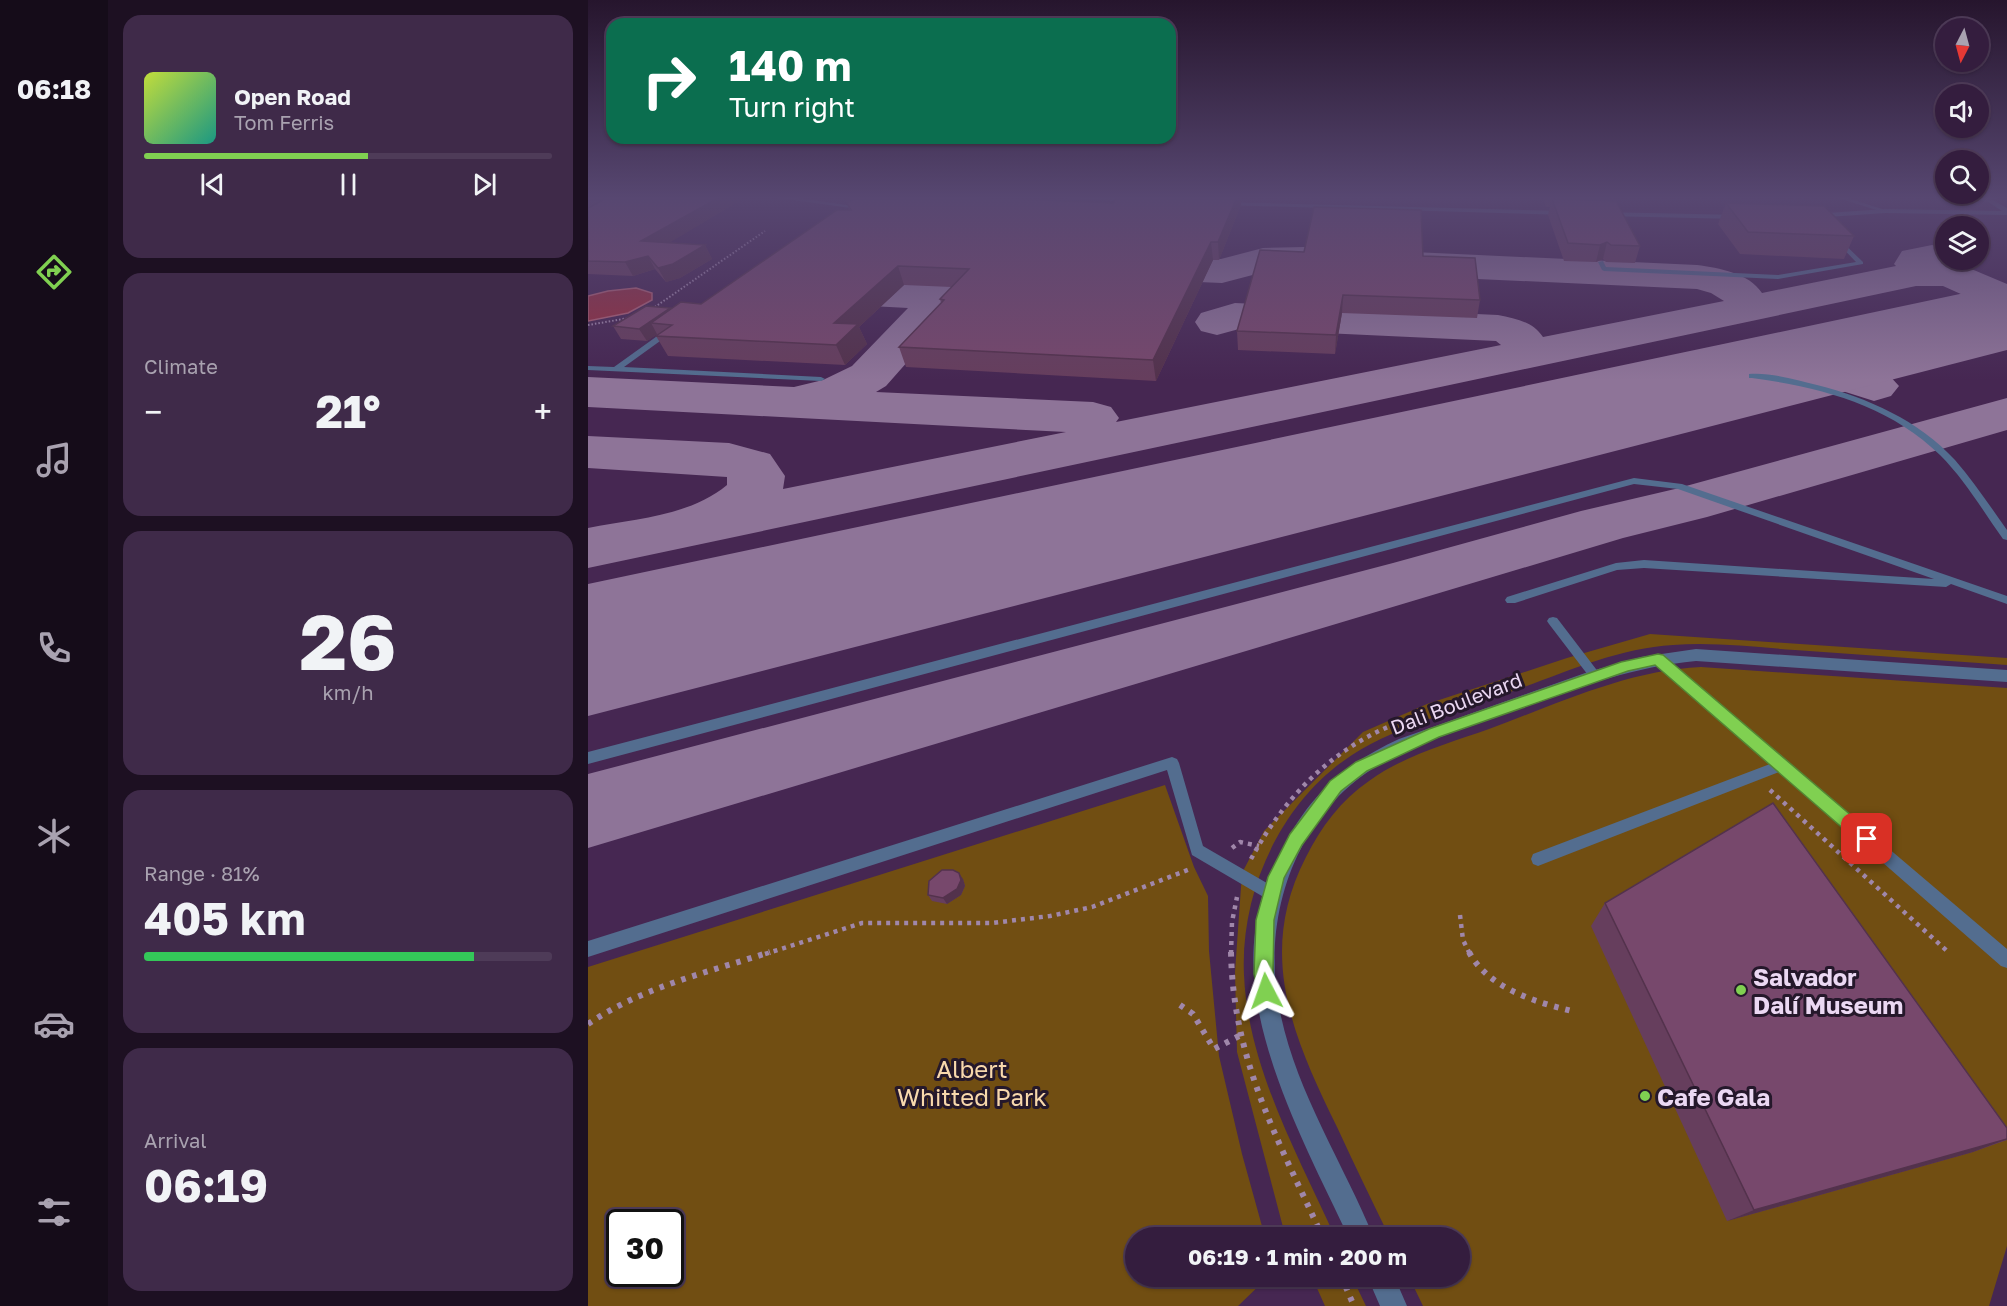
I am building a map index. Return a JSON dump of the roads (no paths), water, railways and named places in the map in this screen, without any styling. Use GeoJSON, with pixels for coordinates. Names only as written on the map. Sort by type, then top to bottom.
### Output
{"type":"FeatureCollection","features":[{"type":"Feature","properties":{"kind":"street","name":"Dali Boulevard"},"geometry":{"type":"LineString","coordinates":[[1357,1227],[1292,1085],[1271,1026],[1263,974],[1265,920],[1276,877],[1296,839],[1336,786],[1361,767],[1434,733],[1596,676],[1658,659],[1696,655],[2007,676]]}},
{"type":"Feature","properties":{"kind":"street"},"geometry":{"type":"LineString","coordinates":[[1385,1287],[1394,1306]]}},
{"type":"Feature","properties":{"kind":"lane"},"geometry":{"type":"LineString","coordinates":[[1601,262],[1604,269],[1778,277],[1860,263],[1855,258]]}},
{"type":"Feature","properties":{"kind":"lane"},"geometry":{"type":"LineString","coordinates":[[616,369],[676,327]]}},
{"type":"Feature","properties":{"kind":"lane"},"geometry":{"type":"LineString","coordinates":[[588,368],[820,380]]}},
{"type":"Feature","properties":{"kind":"lane"},"geometry":{"type":"LineString","coordinates":[[1752,376],[1831,391],[1901,419],[1931,441],[1953,463],[2007,537]]}},
{"type":"Feature","properties":{"kind":"lane"},"geometry":{"type":"LineString","coordinates":[[588,758],[1634,481],[1679,486],[2007,600]]}},
{"type":"Feature","properties":{"kind":"lane"},"geometry":{"type":"LineString","coordinates":[[1511,600],[1616,567],[1644,564],[1962,584]]}},
{"type":"Feature","properties":{"kind":"lane"},"geometry":{"type":"LineString","coordinates":[[1553,621],[1596,676]]}},
{"type":"Feature","properties":{"kind":"lane"},"geometry":{"type":"LineString","coordinates":[[1658,659],[2007,960]]}},
{"type":"Feature","properties":{"kind":"lane"},"geometry":{"type":"LineString","coordinates":[[588,949],[1173,763],[1197,850],[1272,894]]}},
{"type":"Feature","properties":{"kind":"lane"},"geometry":{"type":"LineString","coordinates":[[1538,859],[1782,765]]}},
{"type":"Feature","properties":{"kind":"place","name":"Salvador Dalí Museum"},"geometry":{"type":"Point","coordinates":[1741,990]}},
{"type":"Feature","properties":{"kind":"place","name":"Cafe Gala"},"geometry":{"type":"Point","coordinates":[1645,1096]}},
{"type":"Feature","properties":{"kind":"park label","name":"Albert Whitted Park"},"geometry":{"type":"Point","coordinates":[972,1082]}}]}
